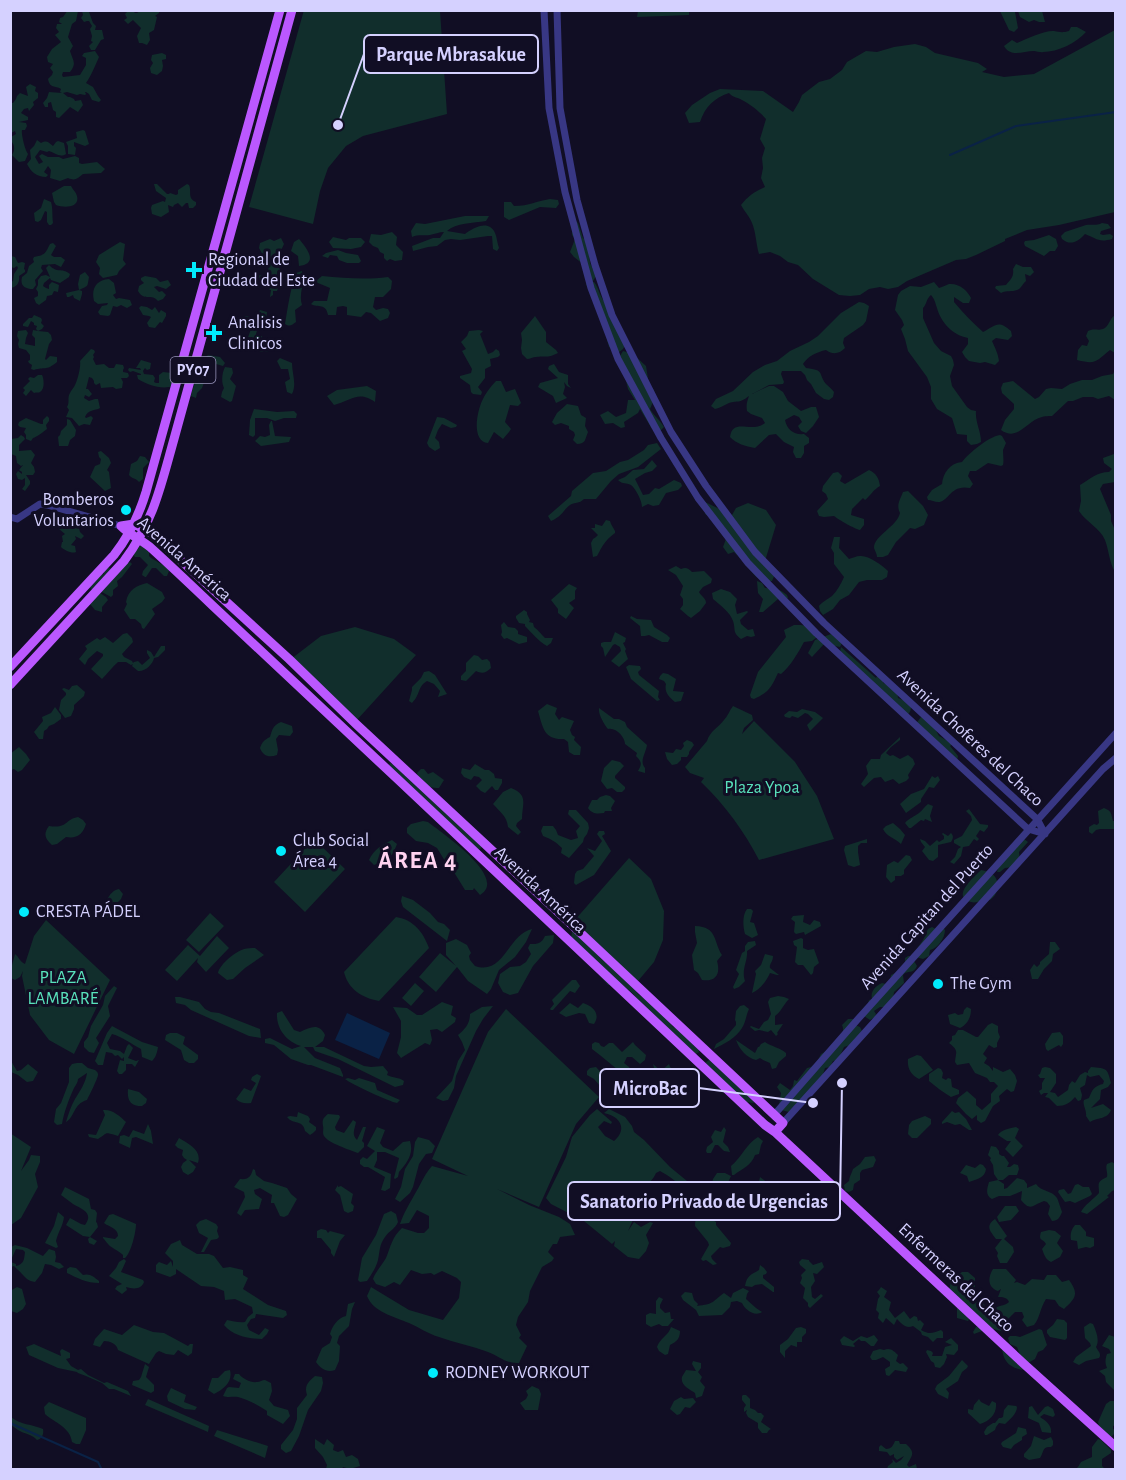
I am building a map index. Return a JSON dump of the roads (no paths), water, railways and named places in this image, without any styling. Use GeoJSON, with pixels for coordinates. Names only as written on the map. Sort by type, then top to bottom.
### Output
{"type":"FeatureCollection","features":[{"type":"Feature","properties":{"kind":"main road","name":"PY07"},"geometry":{"type":"LineString","coordinates":[[10,667],[106,564],[134,524],[146,492],[280,10]]}},
{"type":"Feature","properties":{"kind":"main road","name":"PY07"},"geometry":{"type":"LineString","coordinates":[[10,685],[124,561],[145,529],[157,499],[292,10]]}},
{"type":"Feature","properties":{"kind":"main road","name":"Avenida América"},"geometry":{"type":"LineString","coordinates":[[121,526],[134,524],[158,539],[783,1123]]}},
{"type":"Feature","properties":{"kind":"main road","name":"Avenida América"},"geometry":{"type":"LineString","coordinates":[[121,526],[129,534],[140,539],[212,605],[775,1132]]}},
{"type":"Feature","properties":{"kind":"main road","name":"Avenida Capitan del Puerto"},"geometry":{"type":"LineString","coordinates":[[765,1125],[774,1114]]}},
{"type":"Feature","properties":{"kind":"main road","name":"Avenida Capitan del Puerto"},"geometry":{"type":"LineString","coordinates":[[775,1132],[783,1123]]}},
{"type":"Feature","properties":{"kind":"main road","name":"Enfermeras del Chaco"},"geometry":{"type":"LineString","coordinates":[[775,1132],[1116,1447]]}},
{"type":"Feature","properties":{"kind":"street","name":"Avenida Choferes del Chaco"},"geometry":{"type":"LineString","coordinates":[[544,10],[549,108],[566,192],[591,288],[618,359],[660,438],[698,498],[748,563],[816,633],[1028,830],[1045,834]]}},
{"type":"Feature","properties":{"kind":"street","name":"Avenida Choferes del Chaco"},"geometry":{"type":"LineString","coordinates":[[557,10],[560,108],[574,189],[595,265],[612,315],[671,432],[706,486],[754,552],[824,623],[1036,819],[1045,834]]}},
{"type":"Feature","properties":{"kind":"street"},"geometry":{"type":"LineString","coordinates":[[10,517],[17,519],[40,504],[121,526]]}},
{"type":"Feature","properties":{"kind":"street","name":"Avenida Capitan del Puerto"},"geometry":{"type":"LineString","coordinates":[[774,1114],[1036,819],[1116,733]]}},
{"type":"Feature","properties":{"kind":"street","name":"Avenida Capitan del Puerto"},"geometry":{"type":"LineString","coordinates":[[783,1123],[1103,769],[1116,758]]}},
{"type":"Feature","properties":{"kind":"water"},"geometry":{"type":"Polygon","coordinates":[[[347,1013],[390,1033],[379,1059],[335,1040],[347,1013]]]}},
{"type":"Feature","properties":{"kind":"waterway"},"geometry":{"type":"LineString","coordinates":[[950,155],[1016,126],[1116,112]]}},
{"type":"Feature","properties":{"kind":"waterway"},"geometry":{"type":"LineString","coordinates":[[10,1423],[98,1462],[102,1470]]}},
{"type":"Feature","properties":{"kind":"place","name":"Parque Mbrasakue"},"geometry":{"type":"Point","coordinates":[338,125]}},
{"type":"Feature","properties":{"kind":"place","name":"Regional de Ciudad del Este"},"geometry":{"type":"Point","coordinates":[194,270]}},
{"type":"Feature","properties":{"kind":"place","name":"Analisis Clinicos"},"geometry":{"type":"Point","coordinates":[214,333]}},
{"type":"Feature","properties":{"kind":"place","name":"Bomberos Voluntarios"},"geometry":{"type":"Point","coordinates":[126,510]}},
{"type":"Feature","properties":{"kind":"place","name":"Club Social Área 4"},"geometry":{"type":"Point","coordinates":[281,851]}},
{"type":"Feature","properties":{"kind":"place","name":"CRESTA PÁDEL"},"geometry":{"type":"Point","coordinates":[24,912]}},
{"type":"Feature","properties":{"kind":"place","name":"The Gym"},"geometry":{"type":"Point","coordinates":[938,984]}},
{"type":"Feature","properties":{"kind":"place","name":"Sanatorio Privado de Urgencias"},"geometry":{"type":"Point","coordinates":[842,1083]}},
{"type":"Feature","properties":{"kind":"place","name":"MicroBac"},"geometry":{"type":"Point","coordinates":[813,1103]}},
{"type":"Feature","properties":{"kind":"place","name":"RODNEY WORKOUT"},"geometry":{"type":"Point","coordinates":[433,1373]}},
{"type":"Feature","properties":{"kind":"district","name":"ÁREA 4"},"geometry":{"type":"Point","coordinates":[418,861]}},
{"type":"Feature","properties":{"kind":"park label","name":"Plaza Ypoa"},"geometry":{"type":"Point","coordinates":[762,788]}},
{"type":"Feature","properties":{"kind":"park label","name":"PLAZA LAMBARÉ"},"geometry":{"type":"Point","coordinates":[63,988]}}]}
